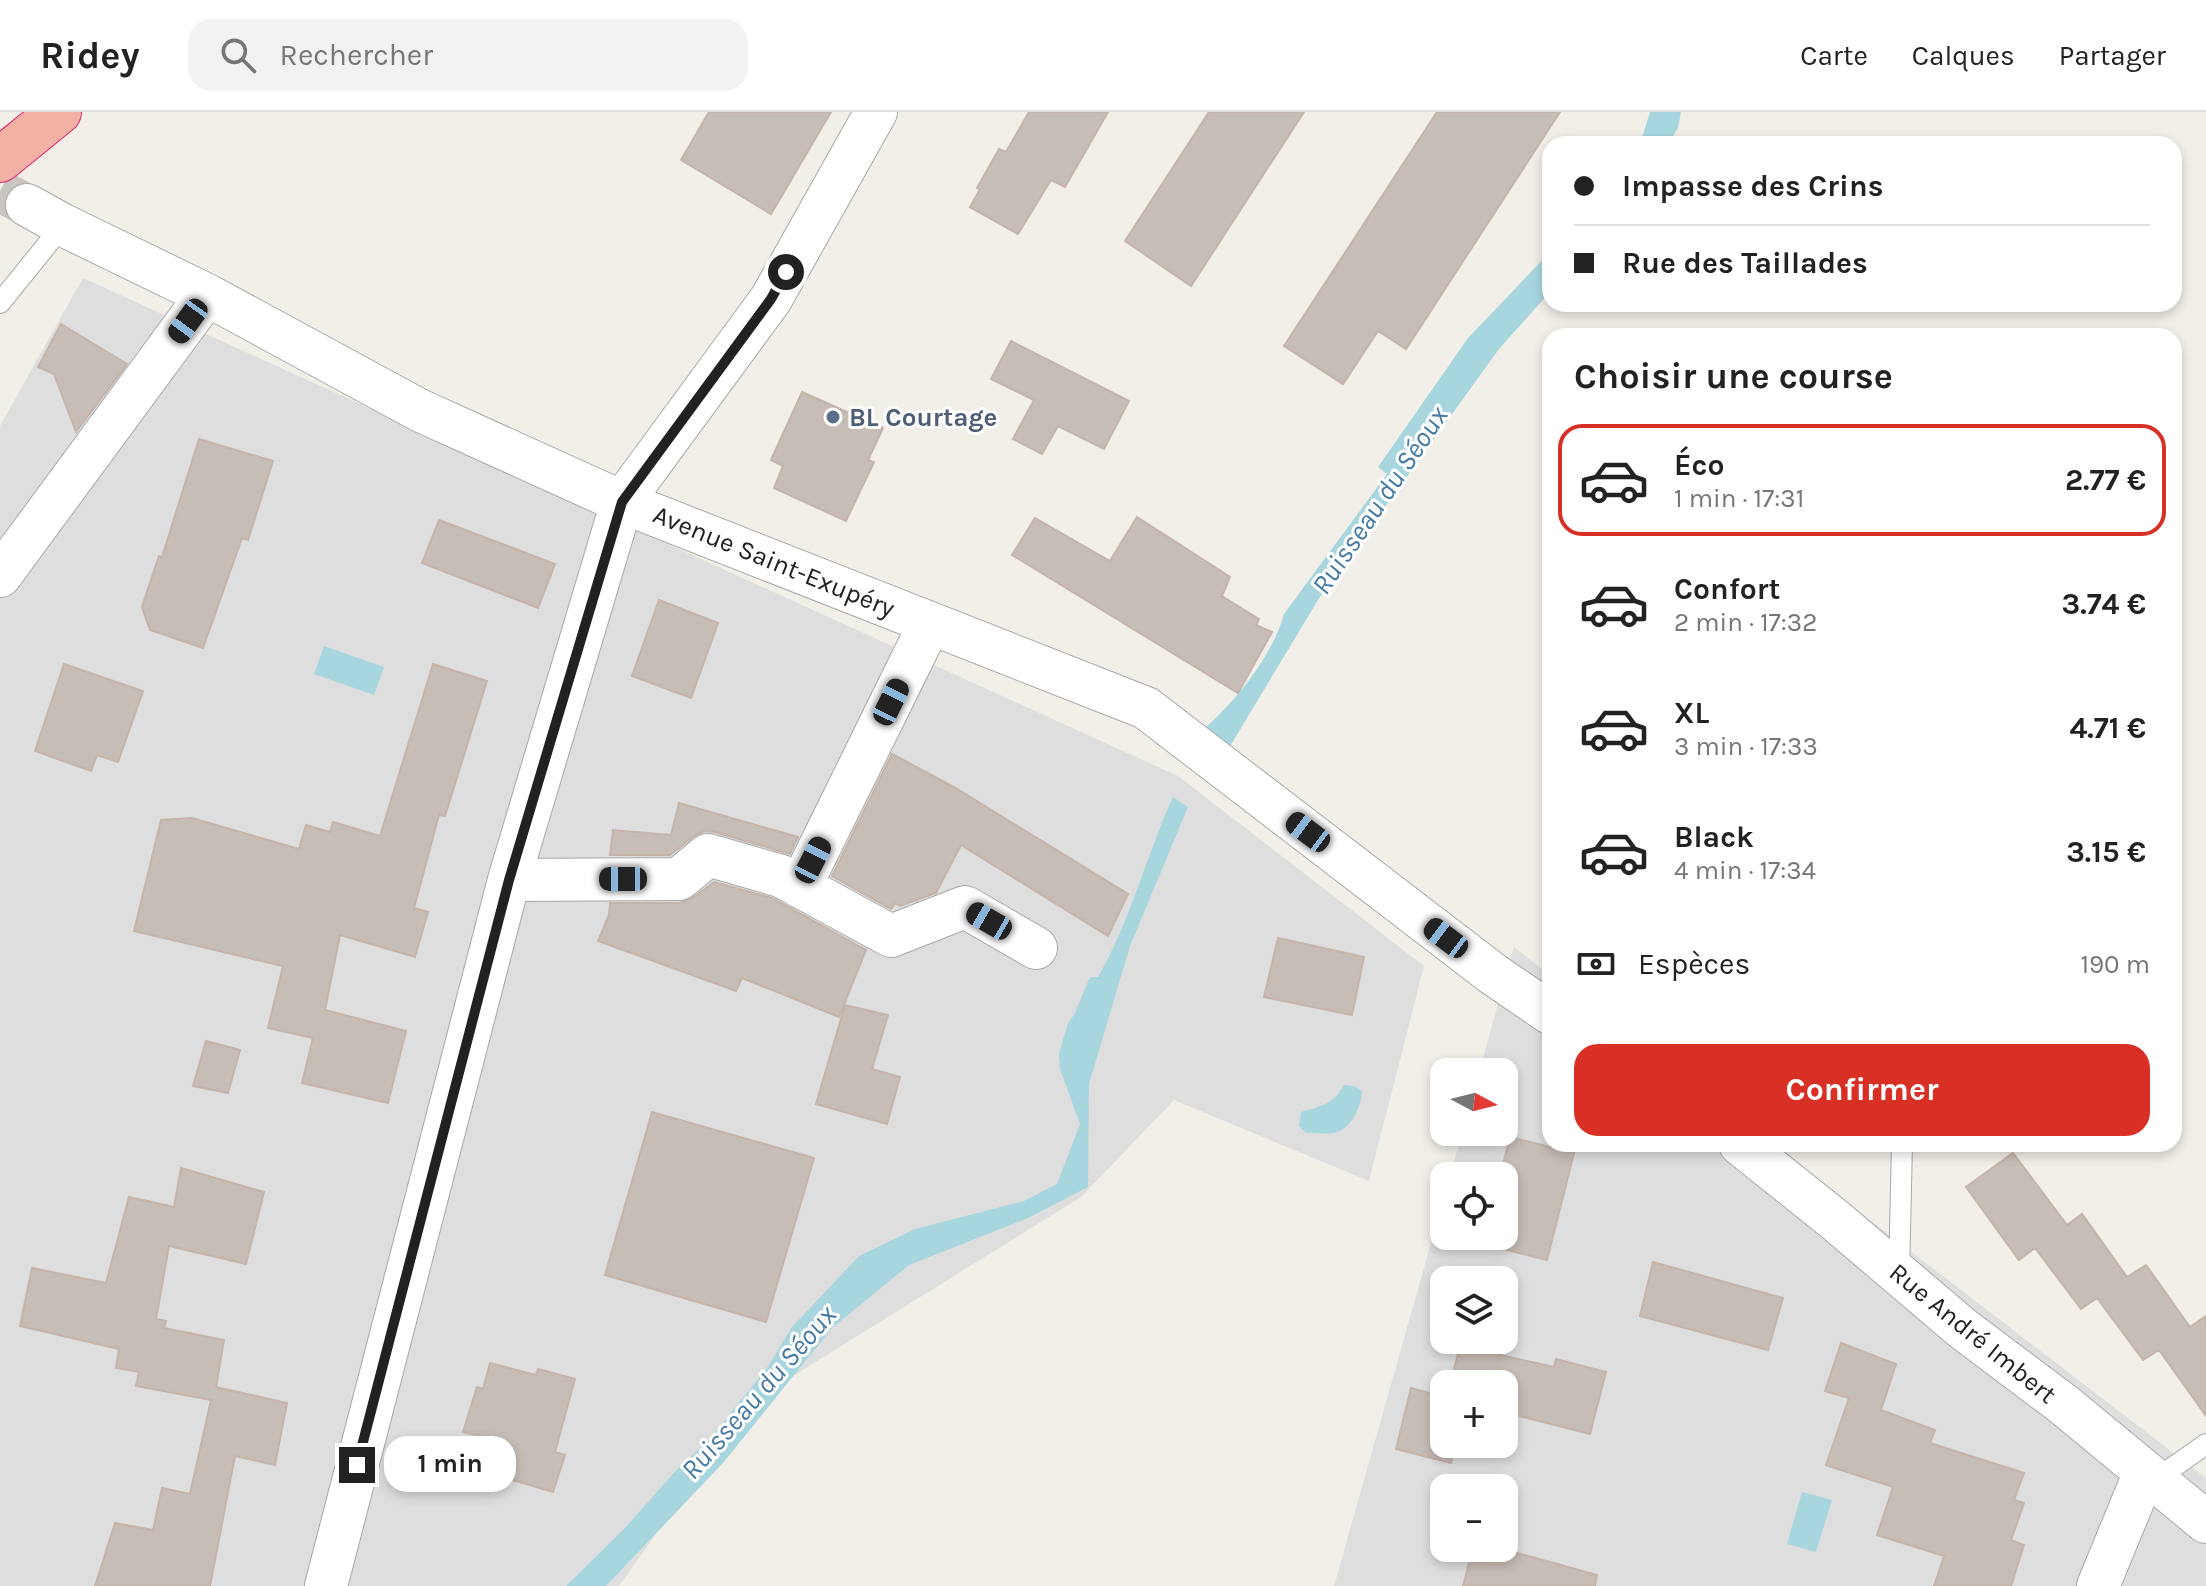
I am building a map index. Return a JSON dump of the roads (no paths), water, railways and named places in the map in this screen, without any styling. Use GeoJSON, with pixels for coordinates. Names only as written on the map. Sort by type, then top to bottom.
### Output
{"type":"FeatureCollection","features":[{"type":"Feature","properties":{"kind":"highway"},"geometry":{"type":"LineString","coordinates":[[0,160],[59,112]]}},
{"type":"Feature","properties":{"kind":"street"},"geometry":{"type":"LineString","coordinates":[[326,1586],[509,880],[622,502],[771,299],[876,112]]}},
{"type":"Feature","properties":{"kind":"street","name":"Avenue Saint-Exupéry"},"geometry":{"type":"LineString","coordinates":[[27,205],[207,295],[419,410],[622,502],[1146,708],[1493,974],[1542,1008]]}},
{"type":"Feature","properties":{"kind":"street"},"geometry":{"type":"LineString","coordinates":[[0,576],[207,295]]}},
{"type":"Feature","properties":{"kind":"street"},"geometry":{"type":"LineString","coordinates":[[800,887],[930,623]]}},
{"type":"Feature","properties":{"kind":"street"},"geometry":{"type":"LineString","coordinates":[[509,880],[679,879],[708,855],[781,876],[891,936],[965,907],[1036,948]]}},
{"type":"Feature","properties":{"kind":"street","name":"Rue André Imbert"},"geometry":{"type":"LineString","coordinates":[[1750,1152],[1962,1328],[2063,1404],[2206,1522]]}},
{"type":"Feature","properties":{"kind":"street"},"geometry":{"type":"LineString","coordinates":[[2098,1586],[2150,1476]]}},
{"type":"Feature","properties":{"kind":"lane"},"geometry":{"type":"LineString","coordinates":[[0,303],[63,225]]}},
{"type":"Feature","properties":{"kind":"lane"},"geometry":{"type":"LineString","coordinates":[[1899,1275],[1902,1152]]}},
{"type":"Feature","properties":{"kind":"lane"},"geometry":{"type":"LineString","coordinates":[[2150,1476],[2206,1444]]}},
{"type":"Feature","properties":{"kind":"water"},"geometry":{"type":"Polygon","coordinates":[[[1650,112],[1681,112],[1673,136],[1642,136],[1650,112]]]}},
{"type":"Feature","properties":{"kind":"water","name":"Ruisseau du Séoux"},"geometry":{"type":"Polygon","coordinates":[[[1542,260],[1542,301],[1499,349],[1318,600],[1229,748],[1205,728],[1241,691],[1262,661],[1284,614],[1387,474],[1378,467],[1468,338],[1542,260]]]}},
{"type":"Feature","properties":{"kind":"water"},"geometry":{"type":"Polygon","coordinates":[[[324,646],[384,667],[374,695],[314,674],[324,646]]]}},
{"type":"Feature","properties":{"kind":"water","name":"Ruisseau du Séoux"},"geometry":{"type":"Polygon","coordinates":[[[1173,797],[1188,807],[1130,946],[1089,1084],[1088,1187],[1028,1218],[909,1265],[832,1328],[723,1463],[606,1586],[566,1586],[626,1527],[679,1467],[709,1440],[767,1368],[792,1327],[859,1256],[915,1229],[1024,1201],[1057,1184],[1080,1124],[1060,1069],[1059,1054],[1068,1023],[1090,977],[1098,977],[1110,955],[1173,797]]]}},
{"type":"Feature","properties":{"kind":"water"},"geometry":{"type":"Polygon","coordinates":[[[1344,1085],[1362,1091],[1360,1104],[1350,1123],[1333,1133],[1306,1133],[1299,1126],[1301,1112],[1331,1100],[1344,1085]]]}},
{"type":"Feature","properties":{"kind":"water"},"geometry":{"type":"Polygon","coordinates":[[[1802,1492],[1832,1500],[1816,1552],[1787,1544],[1802,1492]]]}},
{"type":"Feature","properties":{"kind":"tunnel"},"geometry":{"type":"LineString","coordinates":[[0,191],[27,205]]}},
{"type":"Feature","properties":{"kind":"place","name":"BL Courtage"},"geometry":{"type":"Point","coordinates":[833,417]}}]}
